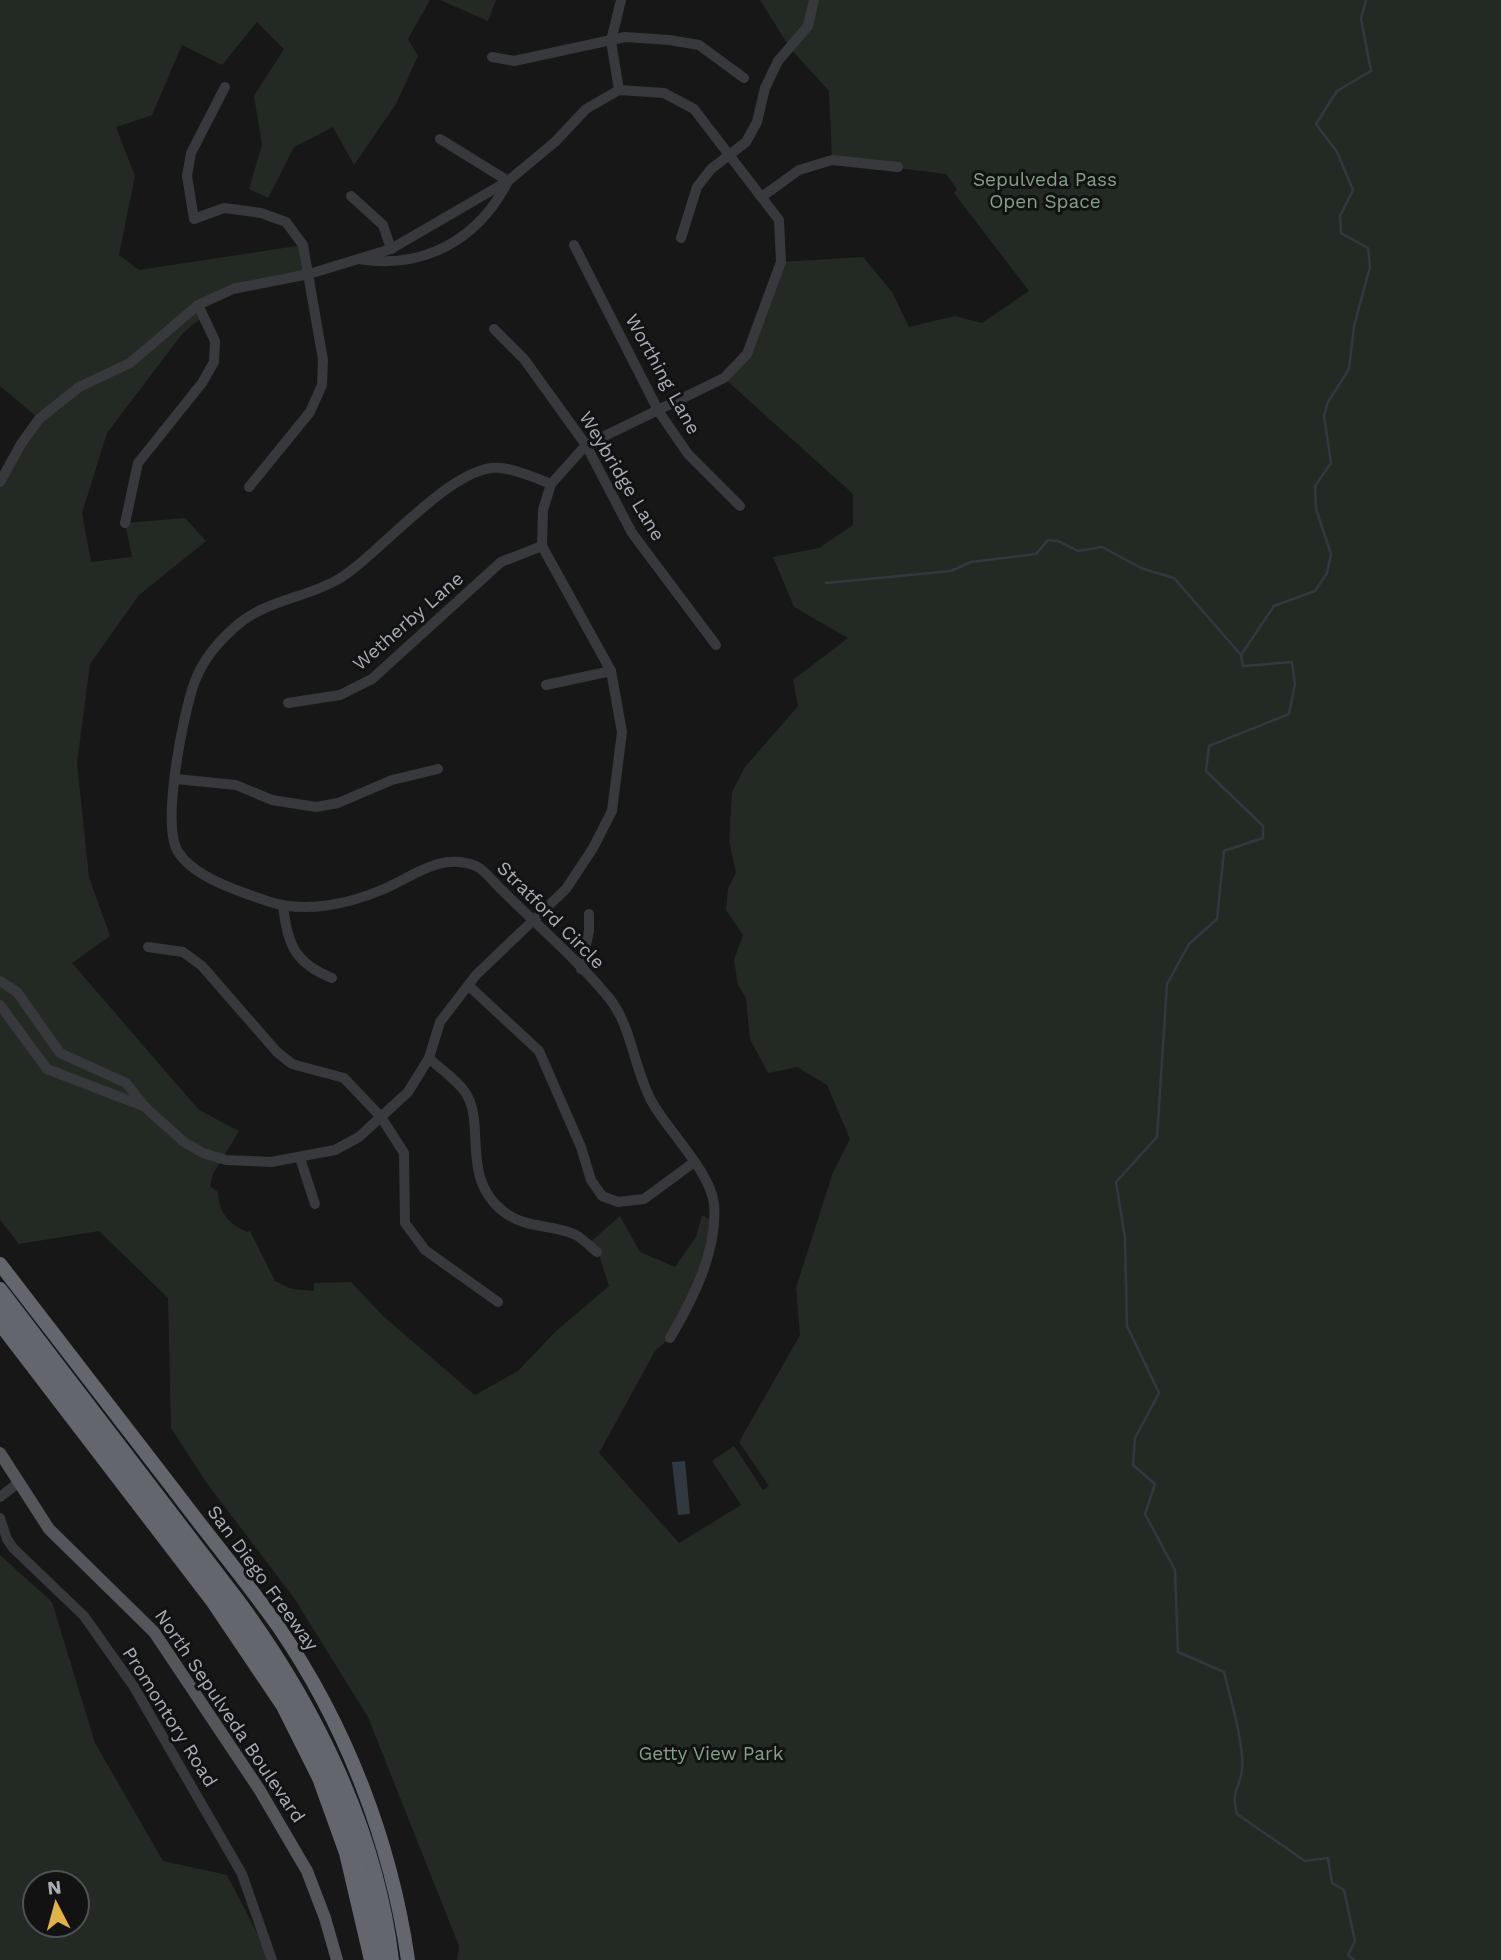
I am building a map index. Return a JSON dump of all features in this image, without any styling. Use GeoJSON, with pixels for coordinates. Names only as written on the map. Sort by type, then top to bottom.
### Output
{"type":"FeatureCollection","features":[{"type":"Feature","properties":{"kind":"highway","name":"San Diego Freeway"},"geometry":{"type":"LineString","coordinates":[[0,1264],[230,1562],[300,1662],[340,1736],[372,1814],[401,1918],[408,1960]]}},
{"type":"Feature","properties":{"kind":"highway"},"geometry":{"type":"LineString","coordinates":[[0,1289],[247,1612],[296,1688],[338,1770],[355,1814],[373,1871],[392,1960]]}},
{"type":"Feature","properties":{"kind":"highway"},"geometry":{"type":"LineString","coordinates":[[0,1307],[242,1622],[281,1681],[308,1731],[347,1823],[363,1872],[382,1960]]}},
{"type":"Feature","properties":{"kind":"highway"},"geometry":{"type":"LineString","coordinates":[[0,1324],[220,1611],[283,1706],[319,1778],[346,1853],[371,1960]]}},
{"type":"Feature","properties":{"kind":"main road","name":"North Sepulveda Boulevard"},"geometry":{"type":"LineString","coordinates":[[0,1453],[18,1483],[65,1546],[140,1616],[165,1648],[271,1808],[296,1851],[317,1894],[337,1960]]}},
{"type":"Feature","properties":{"kind":"street"},"geometry":{"type":"LineString","coordinates":[[619,90],[611,41],[621,0]]}},
{"type":"Feature","properties":{"kind":"street"},"geometry":{"type":"LineString","coordinates":[[681,238],[697,187],[710,169],[746,142],[757,122],[765,88],[778,61],[808,26],[814,0]]}},
{"type":"Feature","properties":{"kind":"street"},"geometry":{"type":"LineString","coordinates":[[492,57],[514,61],[625,37],[699,45],[744,78]]}},
{"type":"Feature","properties":{"kind":"street"},"geometry":{"type":"LineString","coordinates":[[225,87],[191,153],[187,176],[194,219],[224,208],[261,213],[286,222],[303,245],[323,360],[322,385],[310,412],[249,488]]}},
{"type":"Feature","properties":{"kind":"street"},"geometry":{"type":"LineString","coordinates":[[0,482],[39,419],[79,387],[130,363],[198,304],[233,289],[309,274],[391,248],[508,181],[555,142],[586,109],[619,90],[664,93],[694,109],[779,220],[781,262],[747,354],[724,378],[659,412],[586,445],[551,484],[543,510],[542,547],[611,671],[622,732],[612,811],[593,848],[566,889],[469,986],[440,1021],[429,1058],[408,1092],[359,1137],[335,1150],[300,1158],[246,1163],[203,1153],[184,1142],[146,1108],[126,1083],[60,1053],[17,992],[0,981]]}},
{"type":"Feature","properties":{"kind":"street"},"geometry":{"type":"LineString","coordinates":[[440,139],[508,181]]}},
{"type":"Feature","properties":{"kind":"street"},"geometry":{"type":"LineString","coordinates":[[763,196],[799,170],[832,160],[898,167]]}},
{"type":"Feature","properties":{"kind":"street"},"geometry":{"type":"LineString","coordinates":[[357,259],[403,261],[447,248],[483,220],[508,181]]}},
{"type":"Feature","properties":{"kind":"street"},"geometry":{"type":"LineString","coordinates":[[351,196],[383,225],[391,248]]}},
{"type":"Feature","properties":{"kind":"street","name":"Worthing Lane"},"geometry":{"type":"LineString","coordinates":[[574,245],[659,412],[688,454],[740,506]]}},
{"type":"Feature","properties":{"kind":"street"},"geometry":{"type":"LineString","coordinates":[[125,523],[138,463],[202,383],[214,362],[215,341],[198,304]]}},
{"type":"Feature","properties":{"kind":"street","name":"Weybridge Lane"},"geometry":{"type":"LineString","coordinates":[[494,330],[524,359],[586,445],[632,533],[716,645]]}},
{"type":"Feature","properties":{"kind":"street","name":"Stratford Circle"},"geometry":{"type":"LineString","coordinates":[[551,484],[499,467],[473,472],[450,486],[342,577],[317,590],[268,604],[237,625],[211,652],[196,678],[183,724],[170,832],[178,852],[196,870],[283,905],[331,905],[362,897],[424,867],[446,862],[477,866],[581,969],[611,1000],[653,1104],[693,1163],[713,1199],[714,1222],[710,1247],[688,1307],[670,1338]]}},
{"type":"Feature","properties":{"kind":"street","name":"Wetherby Lane"},"geometry":{"type":"LineString","coordinates":[[288,703],[340,695],[372,679],[501,562],[542,547]]}},
{"type":"Feature","properties":{"kind":"street"},"geometry":{"type":"LineString","coordinates":[[546,685],[611,671]]}},
{"type":"Feature","properties":{"kind":"street"},"geometry":{"type":"LineString","coordinates":[[176,779],[236,785],[272,800],[316,807],[338,803],[391,780],[438,769]]}},
{"type":"Feature","properties":{"kind":"street"},"geometry":{"type":"LineString","coordinates":[[283,905],[286,935],[294,951],[313,970],[332,978]]}},
{"type":"Feature","properties":{"kind":"street"},"geometry":{"type":"LineString","coordinates":[[581,969],[589,931],[589,914]]}},
{"type":"Feature","properties":{"kind":"street"},"geometry":{"type":"LineString","coordinates":[[148,947],[183,952],[202,967],[277,1052],[292,1064],[344,1078],[381,1117],[404,1153],[405,1223],[425,1250],[498,1302]]}},
{"type":"Feature","properties":{"kind":"street"},"geometry":{"type":"LineString","coordinates":[[469,986],[538,1051],[581,1147],[596,1189],[602,1196],[618,1202],[644,1199],[693,1163]]}},
{"type":"Feature","properties":{"kind":"street"},"geometry":{"type":"LineString","coordinates":[[0,1005],[47,1069],[146,1108]]}},
{"type":"Feature","properties":{"kind":"street"},"geometry":{"type":"LineString","coordinates":[[429,1058],[465,1093],[471,1110],[477,1170],[488,1193],[504,1212],[528,1224],[575,1235],[597,1252]]}},
{"type":"Feature","properties":{"kind":"street"},"geometry":{"type":"LineString","coordinates":[[300,1158],[315,1204]]}},
{"type":"Feature","properties":{"kind":"street"},"geometry":{"type":"LineString","coordinates":[[0,1497],[18,1483]]}},
{"type":"Feature","properties":{"kind":"street","name":"Promontory Road"},"geometry":{"type":"LineString","coordinates":[[0,1518],[13,1548],[84,1616],[134,1687],[242,1874],[272,1960]]}},
{"type":"Feature","properties":{"kind":"green space"},"geometry":{"type":"Polygon","coordinates":[[[0,0],[430,0],[408,39],[418,56],[396,104],[354,165],[333,127],[294,147],[268,198],[249,189],[262,145],[254,96],[284,49],[257,22],[222,65],[182,45],[152,115],[116,127],[135,176],[119,255],[139,270],[303,245],[309,274],[233,289],[198,304],[203,316],[182,334],[107,433],[82,513],[91,562],[132,557],[125,523],[185,518],[206,541],[139,595],[90,664],[77,763],[89,877],[110,936],[72,963],[199,1110],[239,1131],[213,1174],[210,1186],[218,1192],[220,1206],[230,1221],[240,1229],[250,1231],[275,1281],[292,1289],[314,1291],[314,1283],[351,1282],[383,1316],[475,1395],[518,1371],[555,1332],[609,1286],[598,1252],[588,1244],[620,1216],[640,1252],[675,1267],[696,1237],[702,1215],[714,1222],[710,1247],[670,1338],[655,1351],[599,1453],[679,1543],[741,1505],[712,1461],[734,1446],[763,1490],[769,1486],[739,1442],[800,1335],[796,1288],[833,1172],[850,1139],[827,1085],[797,1067],[768,1073],[750,1039],[746,998],[738,985],[734,960],[743,935],[726,910],[728,888],[736,873],[729,841],[732,792],[745,767],[798,706],[793,680],[848,638],[794,607],[773,557],[819,548],[853,525],[853,494],[724,378],[747,354],[781,262],[863,257],[892,292],[909,327],[955,316],[982,323],[1029,291],[954,193],[957,189],[946,174],[832,160],[829,91],[790,48],[760,0],[1501,0],[1501,1960],[457,1960],[459,1946],[368,1717],[294,1598],[206,1482],[171,1428],[168,1298],[99,1231],[19,1244],[0,1220],[0,482],[39,419],[0,386],[0,0]]]}},
{"type":"Feature","properties":{"kind":"green space"},"geometry":{"type":"Polygon","coordinates":[[[440,0],[496,0],[488,21],[440,0]]]}},
{"type":"Feature","properties":{"kind":"green space"},"geometry":{"type":"Polygon","coordinates":[[[0,1555],[52,1602],[95,1743],[163,1861],[227,1875],[271,1960],[0,1960],[0,1555]]]}},
{"type":"Feature","properties":{"kind":"shaded area"},"geometry":{"type":"Polygon","coordinates":[[[685,1461],[690,1514],[678,1515],[672,1462],[685,1461]]]}},
{"type":"Feature","properties":{"kind":"waterway"},"geometry":{"type":"LineString","coordinates":[[1354,1960],[1348,1955],[1355,1941],[1344,1890],[1332,1883],[1328,1858],[1305,1861],[1237,1814],[1235,1795],[1242,1771],[1241,1749],[1224,1672],[1178,1652],[1175,1570],[1145,1514],[1155,1484],[1133,1465],[1135,1438],[1159,1393],[1127,1326],[1125,1238],[1116,1182],[1157,1137],[1167,984],[1189,944],[1217,919],[1224,851],[1263,838],[1263,826],[1206,771],[1209,746],[1289,714],[1295,684],[1292,662],[1243,666],[1241,655],[1274,606],[1315,591],[1327,573],[1331,554],[1316,509],[1315,486],[1331,463],[1324,416],[1328,402],[1349,369],[1354,326],[1370,267],[1368,248],[1341,233],[1340,216],[1353,190],[1337,152],[1316,124],[1337,91],[1371,71],[1361,19],[1366,0]]}},
{"type":"Feature","properties":{"kind":"waterway"},"geometry":{"type":"LineString","coordinates":[[826,583],[951,571],[971,562],[1036,554],[1048,540],[1058,541],[1078,551],[1102,547],[1141,568],[1174,578],[1241,655]]}},
{"type":"Feature","properties":{"kind":"park label","name":"Sepulveda Pass Open Space"},"geometry":{"type":"Point","coordinates":[1045,190]}},
{"type":"Feature","properties":{"kind":"park label","name":"Getty View Park"},"geometry":{"type":"Point","coordinates":[711,1753]}}]}
